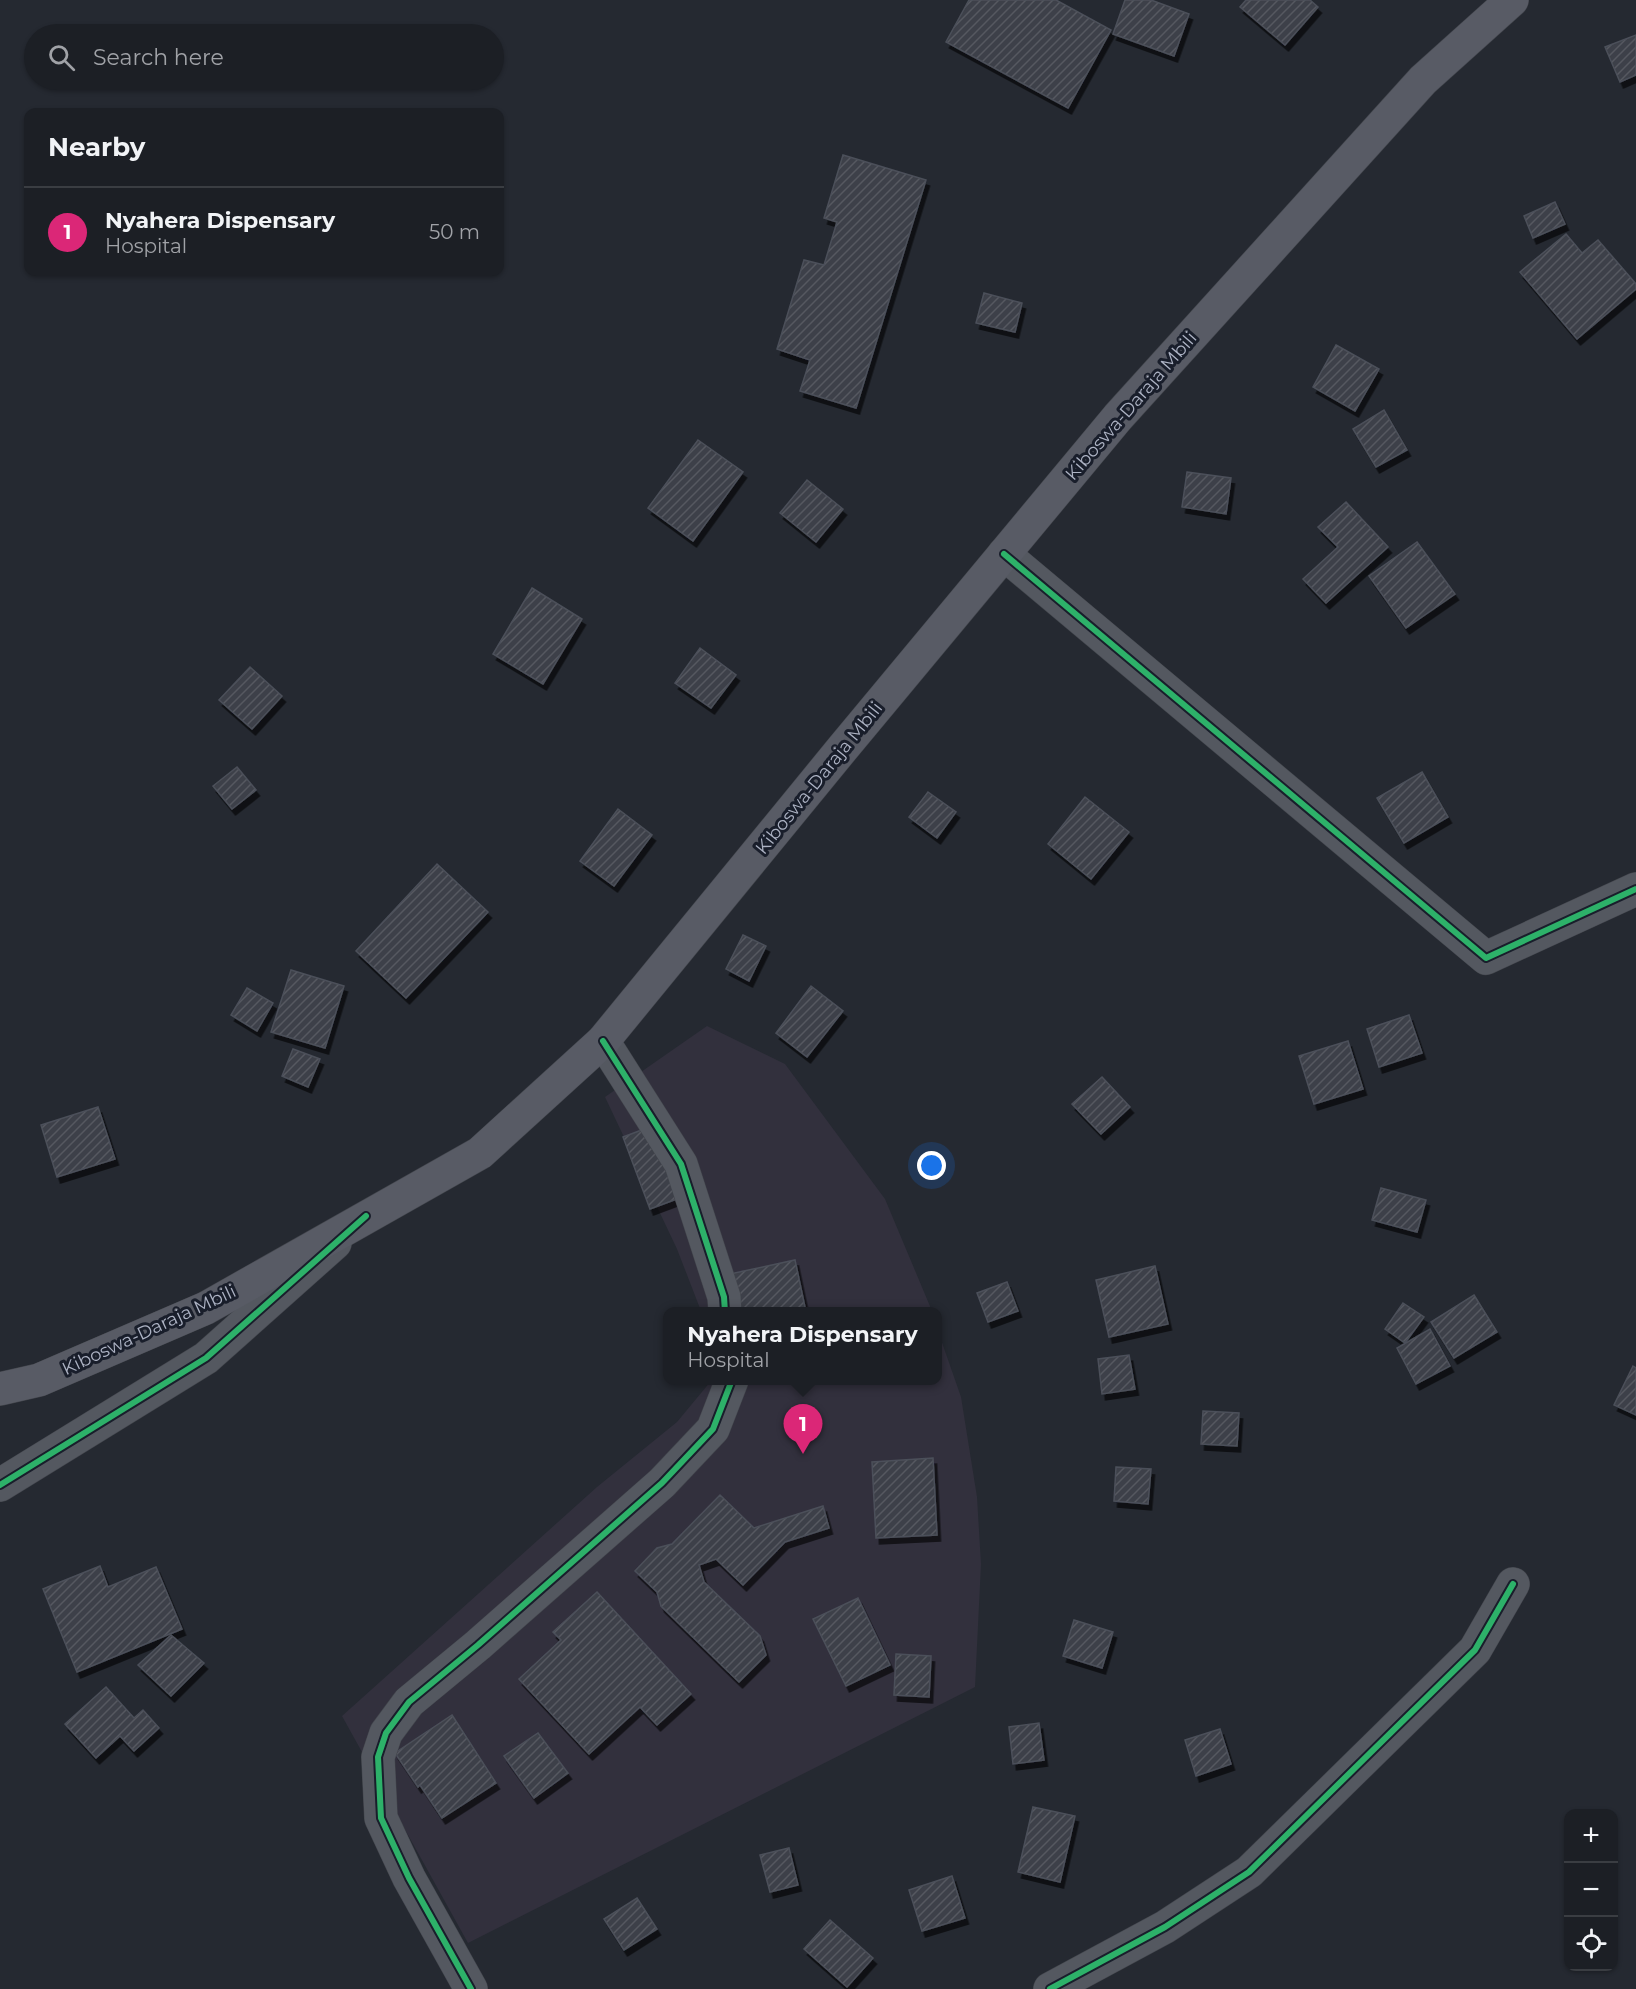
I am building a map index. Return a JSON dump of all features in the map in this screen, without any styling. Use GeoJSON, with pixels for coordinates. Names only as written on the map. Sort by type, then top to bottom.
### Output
{"type":"FeatureCollection","features":[{"type":"Feature","properties":{"kind":"main road","name":"Kiboswa-Daraja Mbili"},"geometry":{"type":"LineString","coordinates":[[0,1389],[39,1380],[206,1308],[480,1153],[603,1041],[1118,417],[1423,80],[1512,0]]}},
{"type":"Feature","properties":{"kind":"street"},"geometry":{"type":"LineString","coordinates":[[1004,554],[1486,958],[1636,889]]}},
{"type":"Feature","properties":{"kind":"street"},"geometry":{"type":"LineString","coordinates":[[603,1041],[681,1164],[724,1297],[725,1307]]}},
{"type":"Feature","properties":{"kind":"street"},"geometry":{"type":"LineString","coordinates":[[0,1485],[206,1358],[366,1216]]}},
{"type":"Feature","properties":{"kind":"street"},"geometry":{"type":"LineString","coordinates":[[471,1989],[409,1878],[381,1818],[378,1757],[386,1732],[409,1702],[478,1646],[662,1483],[713,1429],[730,1385]]}},
{"type":"Feature","properties":{"kind":"street"},"geometry":{"type":"LineString","coordinates":[[1050,1989],[1165,1927],[1249,1872],[1476,1650],[1513,1584]]}},
{"type":"Feature","properties":{"kind":"shaded area"},"geometry":{"type":"Polygon","coordinates":[[[707,1026],[785,1064],[885,1199],[930,1307],[699,1307],[677,1249],[605,1097],[707,1026]]]}},
{"type":"Feature","properties":{"kind":"shaded area"},"geometry":{"type":"Polygon","coordinates":[[[942,1342],[961,1397],[977,1497],[981,1564],[975,1687],[468,1943],[342,1716],[597,1487],[677,1422],[708,1385],[942,1385],[942,1342]]]}},
{"type":"Feature","properties":{"kind":"building"},"geometry":{"type":"Polygon","coordinates":[[[969,0],[1056,0],[1111,30],[1068,108],[946,42],[969,0]]]}},
{"type":"Feature","properties":{"kind":"building"},"geometry":{"type":"Polygon","coordinates":[[[1125,0],[1151,0],[1189,14],[1174,56],[1113,34],[1125,0]]]}},
{"type":"Feature","properties":{"kind":"building"},"geometry":{"type":"Polygon","coordinates":[[[1246,0],[1310,0],[1318,7],[1285,45],[1240,7],[1246,0]]]}},
{"type":"Feature","properties":{"kind":"building"},"geometry":{"type":"Polygon","coordinates":[[[1636,35],[1636,75],[1620,82],[1605,47],[1636,35]]]}},
{"type":"Feature","properties":{"kind":"building"},"geometry":{"type":"Polygon","coordinates":[[[843,155],[926,180],[856,408],[800,391],[810,360],[777,349],[804,260],[824,265],[837,222],[824,218],[843,155]]]}},
{"type":"Feature","properties":{"kind":"building"},"geometry":{"type":"Polygon","coordinates":[[[1555,202],[1565,224],[1533,238],[1524,216],[1555,202]]]}},
{"type":"Feature","properties":{"kind":"building"},"geometry":{"type":"Polygon","coordinates":[[[1566,234],[1582,253],[1598,240],[1636,284],[1636,289],[1577,339],[1520,272],[1566,234]]]}},
{"type":"Feature","properties":{"kind":"building"},"geometry":{"type":"Polygon","coordinates":[[[984,293],[1022,303],[1015,332],[976,323],[984,293]]]}},
{"type":"Feature","properties":{"kind":"building"},"geometry":{"type":"Polygon","coordinates":[[[1336,345],[1379,369],[1355,411],[1313,387],[1336,345]]]}},
{"type":"Feature","properties":{"kind":"building"},"geometry":{"type":"Polygon","coordinates":[[[1384,410],[1407,450],[1376,467],[1353,429],[1384,410]]]}},
{"type":"Feature","properties":{"kind":"building"},"geometry":{"type":"Polygon","coordinates":[[[698,440],[743,472],[693,541],[648,508],[698,440]]]}},
{"type":"Feature","properties":{"kind":"building"},"geometry":{"type":"Polygon","coordinates":[[[1187,472],[1231,478],[1226,514],[1182,507],[1187,472]]]}},
{"type":"Feature","properties":{"kind":"building"},"geometry":{"type":"Polygon","coordinates":[[[807,480],[843,509],[816,542],[780,513],[807,480]]]}},
{"type":"Feature","properties":{"kind":"building"},"geometry":{"type":"Polygon","coordinates":[[[1346,502],[1388,547],[1326,603],[1303,579],[1338,547],[1318,527],[1346,502]]]}},
{"type":"Feature","properties":{"kind":"building"},"geometry":{"type":"Polygon","coordinates":[[[1417,542],[1455,594],[1406,628],[1369,576],[1417,542]]]}},
{"type":"Feature","properties":{"kind":"building"},"geometry":{"type":"Polygon","coordinates":[[[532,588],[582,619],[543,684],[493,654],[532,588]]]}},
{"type":"Feature","properties":{"kind":"building"},"geometry":{"type":"Polygon","coordinates":[[[700,648],[736,675],[711,708],[675,683],[700,648]]]}},
{"type":"Feature","properties":{"kind":"building"},"geometry":{"type":"Polygon","coordinates":[[[250,667],[282,696],[252,729],[219,700],[250,667]]]}},
{"type":"Feature","properties":{"kind":"building"},"geometry":{"type":"Polygon","coordinates":[[[237,767],[256,790],[232,809],[213,786],[237,767]]]}},
{"type":"Feature","properties":{"kind":"building"},"geometry":{"type":"Polygon","coordinates":[[[1422,772],[1448,817],[1404,843],[1377,798],[1422,772]]]}},
{"type":"Feature","properties":{"kind":"building"},"geometry":{"type":"Polygon","coordinates":[[[928,792],[956,812],[937,838],[909,817],[928,792]]]}},
{"type":"Feature","properties":{"kind":"building"},"geometry":{"type":"Polygon","coordinates":[[[1085,797],[1129,832],[1091,879],[1048,844],[1085,797]]]}},
{"type":"Feature","properties":{"kind":"building"},"geometry":{"type":"Polygon","coordinates":[[[618,809],[652,835],[614,886],[580,861],[618,809]]]}},
{"type":"Feature","properties":{"kind":"building"},"geometry":{"type":"Polygon","coordinates":[[[437,864],[488,912],[406,998],[356,951],[437,864]]]}},
{"type":"Feature","properties":{"kind":"building"},"geometry":{"type":"Polygon","coordinates":[[[743,935],[766,946],[749,981],[726,969],[743,935]]]}},
{"type":"Feature","properties":{"kind":"building"},"geometry":{"type":"Polygon","coordinates":[[[291,970],[344,986],[325,1048],[271,1032],[291,970]]]}},
{"type":"Feature","properties":{"kind":"building"},"geometry":{"type":"Polygon","coordinates":[[[811,986],[843,1011],[807,1057],[776,1033],[811,986]]]}},
{"type":"Feature","properties":{"kind":"building"},"geometry":{"type":"Polygon","coordinates":[[[247,988],[273,1003],[257,1031],[231,1015],[247,988]]]}},
{"type":"Feature","properties":{"kind":"building"},"geometry":{"type":"Polygon","coordinates":[[[1409,1015],[1422,1053],[1379,1067],[1367,1029],[1409,1015]]]}},
{"type":"Feature","properties":{"kind":"building"},"geometry":{"type":"Polygon","coordinates":[[[1348,1041],[1363,1089],[1314,1104],[1299,1056],[1348,1041]]]}},
{"type":"Feature","properties":{"kind":"building"},"geometry":{"type":"Polygon","coordinates":[[[293,1049],[320,1059],[308,1087],[282,1076],[293,1049]]]}},
{"type":"Feature","properties":{"kind":"building"},"geometry":{"type":"Polygon","coordinates":[[[1102,1077],[1130,1107],[1101,1134],[1072,1104],[1102,1077]]]}},
{"type":"Feature","properties":{"kind":"building"},"geometry":{"type":"Polygon","coordinates":[[[98,1107],[115,1159],[57,1177],[41,1125],[98,1107]]]}},
{"type":"Feature","properties":{"kind":"building"},"geometry":{"type":"Polygon","coordinates":[[[655,1125],[682,1197],[650,1209],[623,1137],[655,1125]]]}},
{"type":"Feature","properties":{"kind":"building"},"geometry":{"type":"Polygon","coordinates":[[[1381,1188],[1426,1200],[1417,1232],[1372,1220],[1381,1188]]]}},
{"type":"Feature","properties":{"kind":"building"},"geometry":{"type":"Polygon","coordinates":[[[795,1260],[805,1307],[732,1307],[725,1275],[795,1260]]]}},
{"type":"Feature","properties":{"kind":"building"},"geometry":{"type":"Polygon","coordinates":[[[1155,1266],[1168,1324],[1109,1337],[1096,1280],[1155,1266]]]}},
{"type":"Feature","properties":{"kind":"building"},"geometry":{"type":"Polygon","coordinates":[[[1007,1282],[1018,1311],[988,1322],[977,1293],[1007,1282]]]}},
{"type":"Feature","properties":{"kind":"building"},"geometry":{"type":"Polygon","coordinates":[[[1474,1295],[1497,1332],[1454,1358],[1431,1322],[1474,1295]]]}},
{"type":"Feature","properties":{"kind":"building"},"geometry":{"type":"Polygon","coordinates":[[[1403,1303],[1424,1317],[1405,1343],[1385,1329],[1403,1303]]]}},
{"type":"Feature","properties":{"kind":"building"},"geometry":{"type":"Polygon","coordinates":[[[1430,1329],[1450,1366],[1416,1384],[1397,1348],[1430,1329]]]}},
{"type":"Feature","properties":{"kind":"building"},"geometry":{"type":"Polygon","coordinates":[[[1129,1355],[1135,1389],[1102,1394],[1098,1359],[1129,1355]]]}},
{"type":"Feature","properties":{"kind":"building"},"geometry":{"type":"Polygon","coordinates":[[[1633,1366],[1636,1368],[1636,1415],[1614,1405],[1633,1366]]]}},
{"type":"Feature","properties":{"kind":"building"},"geometry":{"type":"Polygon","coordinates":[[[1203,1411],[1239,1413],[1237,1446],[1201,1444],[1203,1411]]]}},
{"type":"Feature","properties":{"kind":"building"},"geometry":{"type":"Polygon","coordinates":[[[933,1458],[937,1535],[876,1538],[872,1462],[933,1458]]]}},
{"type":"Feature","properties":{"kind":"building"},"geometry":{"type":"Polygon","coordinates":[[[1116,1467],[1151,1469],[1148,1504],[1114,1501],[1116,1467]]]}},
{"type":"Feature","properties":{"kind":"building"},"geometry":{"type":"Polygon","coordinates":[[[720,1495],[754,1528],[823,1506],[829,1528],[785,1542],[743,1585],[716,1559],[699,1565],[704,1582],[760,1636],[766,1655],[739,1682],[661,1606],[657,1592],[635,1571],[657,1548],[672,1544],[720,1495]]]}},
{"type":"Feature","properties":{"kind":"building"},"geometry":{"type":"Polygon","coordinates":[[[100,1566],[108,1587],[156,1567],[182,1629],[77,1672],[43,1589],[100,1566]]]}},
{"type":"Feature","properties":{"kind":"building"},"geometry":{"type":"Polygon","coordinates":[[[597,1592],[691,1694],[657,1725],[640,1707],[589,1754],[519,1679],[561,1640],[553,1632],[597,1592]]]}},
{"type":"Feature","properties":{"kind":"building"},"geometry":{"type":"Polygon","coordinates":[[[858,1598],[890,1665],[846,1686],[813,1619],[858,1598]]]}},
{"type":"Feature","properties":{"kind":"building"},"geometry":{"type":"Polygon","coordinates":[[[1074,1620],[1113,1632],[1102,1668],[1063,1656],[1074,1620]]]}},
{"type":"Feature","properties":{"kind":"building"},"geometry":{"type":"Polygon","coordinates":[[[171,1635],[204,1663],[171,1696],[138,1665],[171,1635]]]}},
{"type":"Feature","properties":{"kind":"building"},"geometry":{"type":"Polygon","coordinates":[[[896,1654],[931,1656],[929,1697],[894,1695],[896,1654]]]}},
{"type":"Feature","properties":{"kind":"building"},"geometry":{"type":"Polygon","coordinates":[[[106,1687],[134,1718],[143,1710],[159,1728],[134,1751],[120,1736],[96,1758],[65,1724],[106,1687]]]}},
{"type":"Feature","properties":{"kind":"building"},"geometry":{"type":"Polygon","coordinates":[[[452,1715],[496,1783],[442,1818],[395,1753],[452,1715]]]}},
{"type":"Feature","properties":{"kind":"building"},"geometry":{"type":"Polygon","coordinates":[[[1039,1723],[1044,1760],[1013,1764],[1009,1727],[1039,1723]]]}},
{"type":"Feature","properties":{"kind":"building"},"geometry":{"type":"Polygon","coordinates":[[[1220,1729],[1231,1764],[1196,1776],[1185,1740],[1220,1729]]]}},
{"type":"Feature","properties":{"kind":"building"},"geometry":{"type":"Polygon","coordinates":[[[538,1733],[568,1773],[534,1798],[504,1756],[538,1733]]]}},
{"type":"Feature","properties":{"kind":"building"},"geometry":{"type":"Polygon","coordinates":[[[1033,1807],[1075,1816],[1060,1882],[1018,1872],[1033,1807]]]}},
{"type":"Feature","properties":{"kind":"building"},"geometry":{"type":"Polygon","coordinates":[[[789,1848],[798,1885],[770,1892],[760,1855],[789,1848]]]}},
{"type":"Feature","properties":{"kind":"building"},"geometry":{"type":"Polygon","coordinates":[[[952,1876],[965,1918],[922,1931],[909,1890],[952,1876]]]}},
{"type":"Feature","properties":{"kind":"building"},"geometry":{"type":"Polygon","coordinates":[[[637,1898],[657,1929],[624,1950],[604,1919],[637,1898]]]}},
{"type":"Feature","properties":{"kind":"building"},"geometry":{"type":"Polygon","coordinates":[[[830,1920],[873,1958],[847,1987],[804,1949],[830,1920]]]}},
{"type":"Feature","properties":{"kind":"cycle path"},"geometry":{"type":"LineString","coordinates":[[1004,554],[1486,958],[1636,889]]}},
{"type":"Feature","properties":{"kind":"cycle path"},"geometry":{"type":"LineString","coordinates":[[603,1041],[681,1164],[724,1297],[725,1307]]}},
{"type":"Feature","properties":{"kind":"cycle path"},"geometry":{"type":"LineString","coordinates":[[0,1485],[206,1358],[366,1216]]}},
{"type":"Feature","properties":{"kind":"cycle path"},"geometry":{"type":"LineString","coordinates":[[471,1989],[409,1878],[381,1818],[378,1757],[386,1733],[409,1702],[478,1645],[662,1483],[713,1429],[730,1385]]}},
{"type":"Feature","properties":{"kind":"cycle path"},"geometry":{"type":"LineString","coordinates":[[1050,1989],[1165,1927],[1249,1872],[1475,1650],[1513,1584]]}},
{"type":"Feature","properties":{"kind":"place","name":"Nyahera Dispensary"},"geometry":{"type":"Point","coordinates":[803,1454]}}]}
